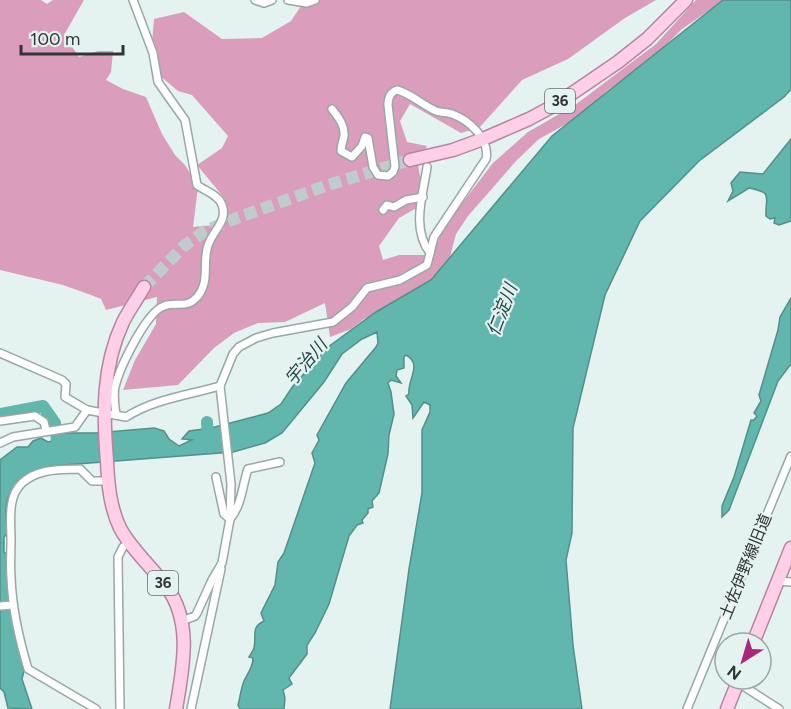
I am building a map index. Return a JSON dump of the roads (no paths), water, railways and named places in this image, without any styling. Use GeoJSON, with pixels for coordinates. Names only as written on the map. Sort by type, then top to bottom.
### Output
{"type":"FeatureCollection","features":[{"type":"Feature","properties":{"kind":"main road","name":"36"},"geometry":{"type":"LineString","coordinates":[[410,160],[453,150],[483,139],[555,105],[647,39],[686,0]]}},
{"type":"Feature","properties":{"kind":"main road","name":"36"},"geometry":{"type":"LineString","coordinates":[[144,287],[123,322],[107,373],[107,475],[111,503],[121,529],[166,586],[176,602],[182,621],[184,646],[176,709]]}},
{"type":"Feature","properties":{"kind":"main road"},"geometry":{"type":"LineString","coordinates":[[758,631],[791,548]]}},
{"type":"Feature","properties":{"kind":"main road"},"geometry":{"type":"LineString","coordinates":[[727,709],[734,691]]}},
{"type":"Feature","properties":{"kind":"street"},"geometry":{"type":"LineString","coordinates":[[108,417],[114,389],[126,354],[154,313],[164,306],[183,305],[197,297],[206,280],[206,252],[209,242],[220,225],[223,209],[222,202],[216,196],[197,186],[185,120],[158,82],[153,53],[134,0]]}},
{"type":"Feature","properties":{"kind":"street"},"geometry":{"type":"LineString","coordinates":[[255,0],[264,3],[272,0]]}},
{"type":"Feature","properties":{"kind":"street"},"geometry":{"type":"LineString","coordinates":[[288,0],[307,3],[315,0]]}},
{"type":"Feature","properties":{"kind":"street"},"geometry":{"type":"LineString","coordinates":[[191,709],[230,519],[231,484],[220,386],[233,354],[248,342],[273,333],[333,322],[352,307],[367,288],[400,280],[427,265],[434,237],[486,159],[488,152],[483,139],[470,123],[454,114],[436,112],[400,90],[394,91],[388,98],[388,105],[395,167],[393,172],[385,177],[375,172],[368,138],[365,137],[362,146],[352,157],[341,151],[343,126],[332,109]]}},
{"type":"Feature","properties":{"kind":"street"},"geometry":{"type":"LineString","coordinates":[[427,166],[418,228],[425,247],[430,253]]}},
{"type":"Feature","properties":{"kind":"street"},"geometry":{"type":"LineString","coordinates":[[383,210],[387,205],[394,207],[406,200],[423,197]]}},
{"type":"Feature","properties":{"kind":"street"},"geometry":{"type":"LineString","coordinates":[[0,353],[62,380],[66,384],[65,397],[87,410],[108,417],[126,417],[138,409],[160,401],[220,386]]}},
{"type":"Feature","properties":{"kind":"street"},"geometry":{"type":"LineString","coordinates":[[0,443],[13,437],[75,427],[87,410]]}},
{"type":"Feature","properties":{"kind":"street"},"geometry":{"type":"LineString","coordinates":[[0,421],[35,416],[44,422],[46,430]]}},
{"type":"Feature","properties":{"kind":"street","name":"土佐伊野線旧道"},"geometry":{"type":"LineString","coordinates":[[687,709],[791,456]]}},
{"type":"Feature","properties":{"kind":"street"},"geometry":{"type":"LineString","coordinates":[[230,519],[241,500],[248,469],[280,462]]}},
{"type":"Feature","properties":{"kind":"street"},"geometry":{"type":"LineString","coordinates":[[96,709],[28,669],[12,605],[10,510],[12,499],[20,484],[47,470],[80,469],[92,481],[107,475]]}},
{"type":"Feature","properties":{"kind":"street"},"geometry":{"type":"LineString","coordinates":[[216,477],[224,514],[230,519]]}},
{"type":"Feature","properties":{"kind":"street"},"geometry":{"type":"LineString","coordinates":[[120,709],[118,556],[123,547],[130,542]]}},
{"type":"Feature","properties":{"kind":"street"},"geometry":{"type":"LineString","coordinates":[[182,621],[195,616],[222,563]]}},
{"type":"Feature","properties":{"kind":"street"},"geometry":{"type":"LineString","coordinates":[[778,581],[791,582]]}},
{"type":"Feature","properties":{"kind":"street"},"geometry":{"type":"LineString","coordinates":[[0,606],[12,605]]}},
{"type":"Feature","properties":{"kind":"street"},"geometry":{"type":"LineString","coordinates":[[754,691],[779,709]]}},
{"type":"Feature","properties":{"kind":"water","name":"仁淀川"},"geometry":{"type":"Polygon","coordinates":[[[723,0],[791,0],[791,89],[784,97],[699,161],[640,221],[605,295],[573,428],[572,533],[566,560],[573,645],[582,709],[390,709],[422,493],[422,430],[430,412],[430,405],[424,402],[413,418],[412,405],[406,396],[409,394],[414,368],[411,359],[406,355],[404,368],[397,370],[396,376],[401,383],[391,380],[388,383],[394,414],[379,493],[372,501],[373,507],[368,509],[368,513],[362,520],[363,523],[357,525],[349,536],[329,604],[307,645],[307,654],[289,678],[292,684],[283,690],[284,709],[240,709],[238,705],[242,687],[253,661],[253,658],[249,657],[254,648],[255,629],[264,621],[261,613],[275,585],[278,562],[284,553],[315,463],[312,453],[319,440],[317,435],[346,383],[376,347],[377,332],[362,339],[342,354],[324,382],[282,433],[265,443],[233,452],[51,466],[27,475],[15,486],[7,500],[8,533],[4,537],[4,552],[10,556],[6,564],[10,566],[14,627],[24,671],[22,679],[32,709],[8,708],[4,692],[0,688],[0,460],[17,447],[28,447],[33,441],[41,438],[48,442],[52,441],[54,433],[96,433],[154,428],[164,431],[169,439],[179,446],[192,440],[182,439],[189,431],[211,428],[268,413],[281,404],[293,386],[328,347],[376,312],[431,280],[552,136],[723,0]]]}},
{"type":"Feature","properties":{"kind":"water"},"geometry":{"type":"Polygon","coordinates":[[[791,139],[791,221],[779,225],[774,223],[775,218],[770,219],[766,216],[767,196],[757,190],[749,188],[728,201],[733,191],[731,183],[740,172],[763,174],[791,139]]]}},
{"type":"Feature","properties":{"kind":"water"},"geometry":{"type":"Polygon","coordinates":[[[791,298],[791,364],[778,381],[729,510],[722,517],[722,506],[734,477],[751,420],[757,416],[754,413],[761,401],[759,395],[780,317],[791,298]]]}},
{"type":"Feature","properties":{"kind":"waterway"},"geometry":{"type":"LineString","coordinates":[[0,414],[43,406],[55,423],[57,441]]}},
{"type":"Feature","properties":{"kind":"waterway"},"geometry":{"type":"LineString","coordinates":[[207,422],[208,440]]}},
{"type":"Feature","properties":{"kind":"tunnel"},"geometry":{"type":"LineString","coordinates":[[144,287],[184,246],[205,231],[325,186],[410,160]]}},
{"type":"Feature","properties":{"kind":"water label","name":"宇治川"},"geometry":{"type":"Point","coordinates":[306,362]}}]}
